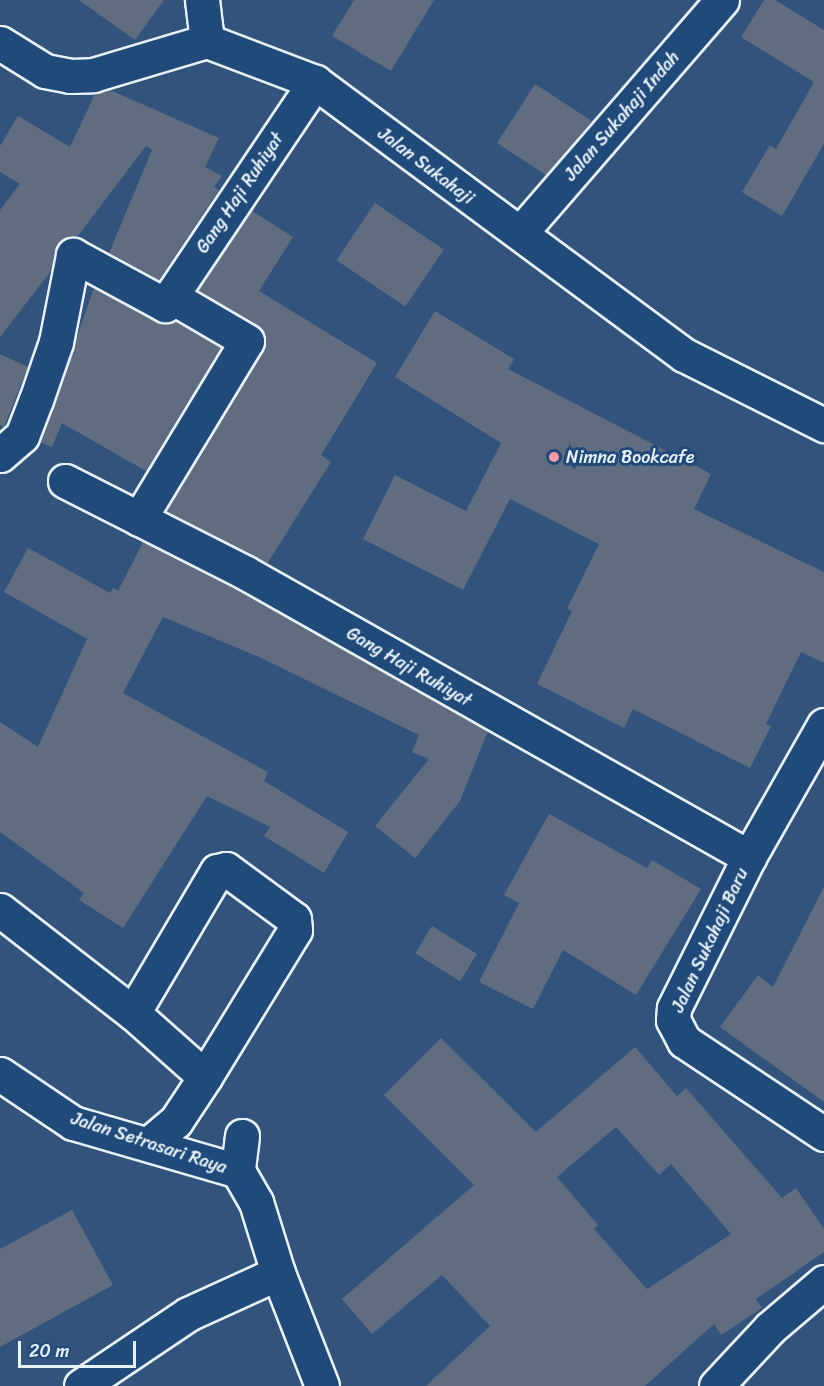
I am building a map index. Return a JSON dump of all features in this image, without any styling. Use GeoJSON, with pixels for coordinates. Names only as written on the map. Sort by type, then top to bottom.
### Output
{"type":"FeatureCollection","features":[{"type":"Feature","properties":{"kind":"street"},"geometry":{"type":"LineString","coordinates":[[0,43],[45,71],[70,76],[93,75],[207,41],[202,0]]}},
{"type":"Feature","properties":{"kind":"street","name":"Jalan Sukahaji Indah"},"geometry":{"type":"LineString","coordinates":[[521,232],[722,0]]}},
{"type":"Feature","properties":{"kind":"street","name":"Jalan Sukahaji"},"geometry":{"type":"LineString","coordinates":[[207,41],[315,82],[480,206],[521,232],[684,355],[824,425]]}},
{"type":"Feature","properties":{"kind":"street","name":"Gang Haji Ruhiyat"},"geometry":{"type":"LineString","coordinates":[[168,301],[315,82]]}},
{"type":"Feature","properties":{"kind":"street"},"geometry":{"type":"LineString","coordinates":[[0,455],[22,436],[36,400],[56,342],[73,255],[247,341],[139,519]]}},
{"type":"Feature","properties":{"kind":"street","name":"Gang Haji Ruhiyat"},"geometry":{"type":"LineString","coordinates":[[65,481],[246,573],[749,857]]}},
{"type":"Feature","properties":{"kind":"street","name":"Jalan Sukahaji Baru"},"geometry":{"type":"LineString","coordinates":[[824,725],[749,857],[674,1008],[673,1020],[684,1041],[824,1134]]}},
{"type":"Feature","properties":{"kind":"street"},"geometry":{"type":"LineString","coordinates":[[133,1013],[217,871],[226,868],[288,913],[296,924],[295,930],[176,1121],[150,1143]]}},
{"type":"Feature","properties":{"kind":"street"},"geometry":{"type":"LineString","coordinates":[[0,910],[133,1013],[205,1077]]}},
{"type":"Feature","properties":{"kind":"street","name":"Jalan Setrasari Raya"},"geometry":{"type":"LineString","coordinates":[[0,1074],[73,1123],[150,1143],[238,1171]]}},
{"type":"Feature","properties":{"kind":"street","name":"Jalan Setrasari Raya"},"geometry":{"type":"LineString","coordinates":[[242,1136],[238,1171],[256,1202],[278,1273],[322,1386]]}},
{"type":"Feature","properties":{"kind":"street"},"geometry":{"type":"LineString","coordinates":[[81,1386],[188,1314],[278,1273]]}},
{"type":"Feature","properties":{"kind":"street"},"geometry":{"type":"LineString","coordinates":[[716,1386],[770,1328],[824,1282]]}},
{"type":"Feature","properties":{"kind":"building"},"geometry":{"type":"Polygon","coordinates":[[[79,0],[164,0],[135,40],[79,0]]]}},
{"type":"Feature","properties":{"kind":"building"},"geometry":{"type":"Polygon","coordinates":[[[354,0],[434,0],[391,71],[332,36],[354,0]]]}},
{"type":"Feature","properties":{"kind":"building"},"geometry":{"type":"Polygon","coordinates":[[[764,0],[775,0],[824,30],[824,144],[782,216],[742,192],[770,145],[776,149],[814,82],[741,37],[764,0]]]}},
{"type":"Feature","properties":{"kind":"building"},"geometry":{"type":"Polygon","coordinates":[[[535,84],[592,121],[546,175],[497,143],[535,84]]]}},
{"type":"Feature","properties":{"kind":"building"},"geometry":{"type":"Polygon","coordinates":[[[110,90],[219,138],[205,167],[222,176],[214,187],[219,190],[159,280],[109,253],[152,150],[146,146],[77,237],[66,238],[58,244],[51,271],[0,337],[0,210],[20,184],[0,172],[0,146],[18,116],[70,147],[95,94],[110,90]]]}},
{"type":"Feature","properties":{"kind":"building"},"geometry":{"type":"Polygon","coordinates":[[[375,203],[444,249],[405,307],[336,260],[375,203]]]}},
{"type":"Feature","properties":{"kind":"building"},"geometry":{"type":"Polygon","coordinates":[[[251,210],[293,237],[259,291],[377,363],[321,455],[331,462],[267,564],[166,511],[266,342],[257,325],[197,290],[251,210]]]}},
{"type":"Feature","properties":{"kind":"building"},"geometry":{"type":"Polygon","coordinates":[[[94,288],[156,321],[175,321],[221,348],[146,471],[62,423],[52,447],[40,442],[94,288]]]}},
{"type":"Feature","properties":{"kind":"building"},"geometry":{"type":"Polygon","coordinates":[[[435,311],[514,359],[508,369],[711,474],[694,509],[824,572],[824,663],[801,652],[766,724],[771,726],[750,768],[633,709],[624,728],[537,684],[572,611],[567,609],[599,544],[510,499],[463,590],[363,539],[395,475],[466,511],[501,443],[395,377],[435,311]]]}},
{"type":"Feature","properties":{"kind":"building"},"geometry":{"type":"Polygon","coordinates":[[[0,354],[28,367],[4,427],[0,425],[0,354]]]}},
{"type":"Feature","properties":{"kind":"building"},"geometry":{"type":"Polygon","coordinates":[[[143,542],[237,590],[488,731],[460,801],[415,858],[375,826],[429,759],[412,752],[419,735],[259,657],[163,617],[123,693],[268,772],[264,781],[348,832],[324,873],[264,836],[270,827],[207,796],[123,928],[79,900],[84,893],[0,832],[0,722],[38,747],[87,639],[4,592],[28,548],[110,593],[113,588],[118,591],[143,542]]]}},
{"type":"Feature","properties":{"kind":"building"},"geometry":{"type":"Polygon","coordinates":[[[549,814],[647,868],[652,860],[701,889],[636,995],[563,950],[533,1009],[479,982],[519,903],[504,895],[549,814]]]}},
{"type":"Feature","properties":{"kind":"building"},"geometry":{"type":"Polygon","coordinates":[[[824,887],[824,1102],[720,1027],[758,975],[773,987],[824,887]]]}},
{"type":"Feature","properties":{"kind":"building"},"geometry":{"type":"Polygon","coordinates":[[[432,926],[477,954],[460,981],[415,953],[432,926]]]}},
{"type":"Feature","properties":{"kind":"building"},"geometry":{"type":"Polygon","coordinates":[[[441,1038],[536,1132],[635,1047],[677,1096],[686,1088],[782,1198],[796,1188],[824,1229],[824,1252],[756,1299],[762,1308],[721,1335],[714,1324],[645,1386],[426,1386],[490,1326],[442,1275],[372,1334],[342,1299],[474,1185],[384,1095],[441,1038]],[[616,1127],[557,1177],[598,1225],[594,1229],[647,1289],[731,1234],[671,1164],[659,1175],[616,1127]]]}},
{"type":"Feature","properties":{"kind":"building"},"geometry":{"type":"Polygon","coordinates":[[[72,1210],[113,1285],[0,1347],[0,1249],[72,1210]]]}},
{"type":"Feature","properties":{"kind":"place","name":"Nimna Bookcafe"},"geometry":{"type":"Point","coordinates":[554,457]}}]}
